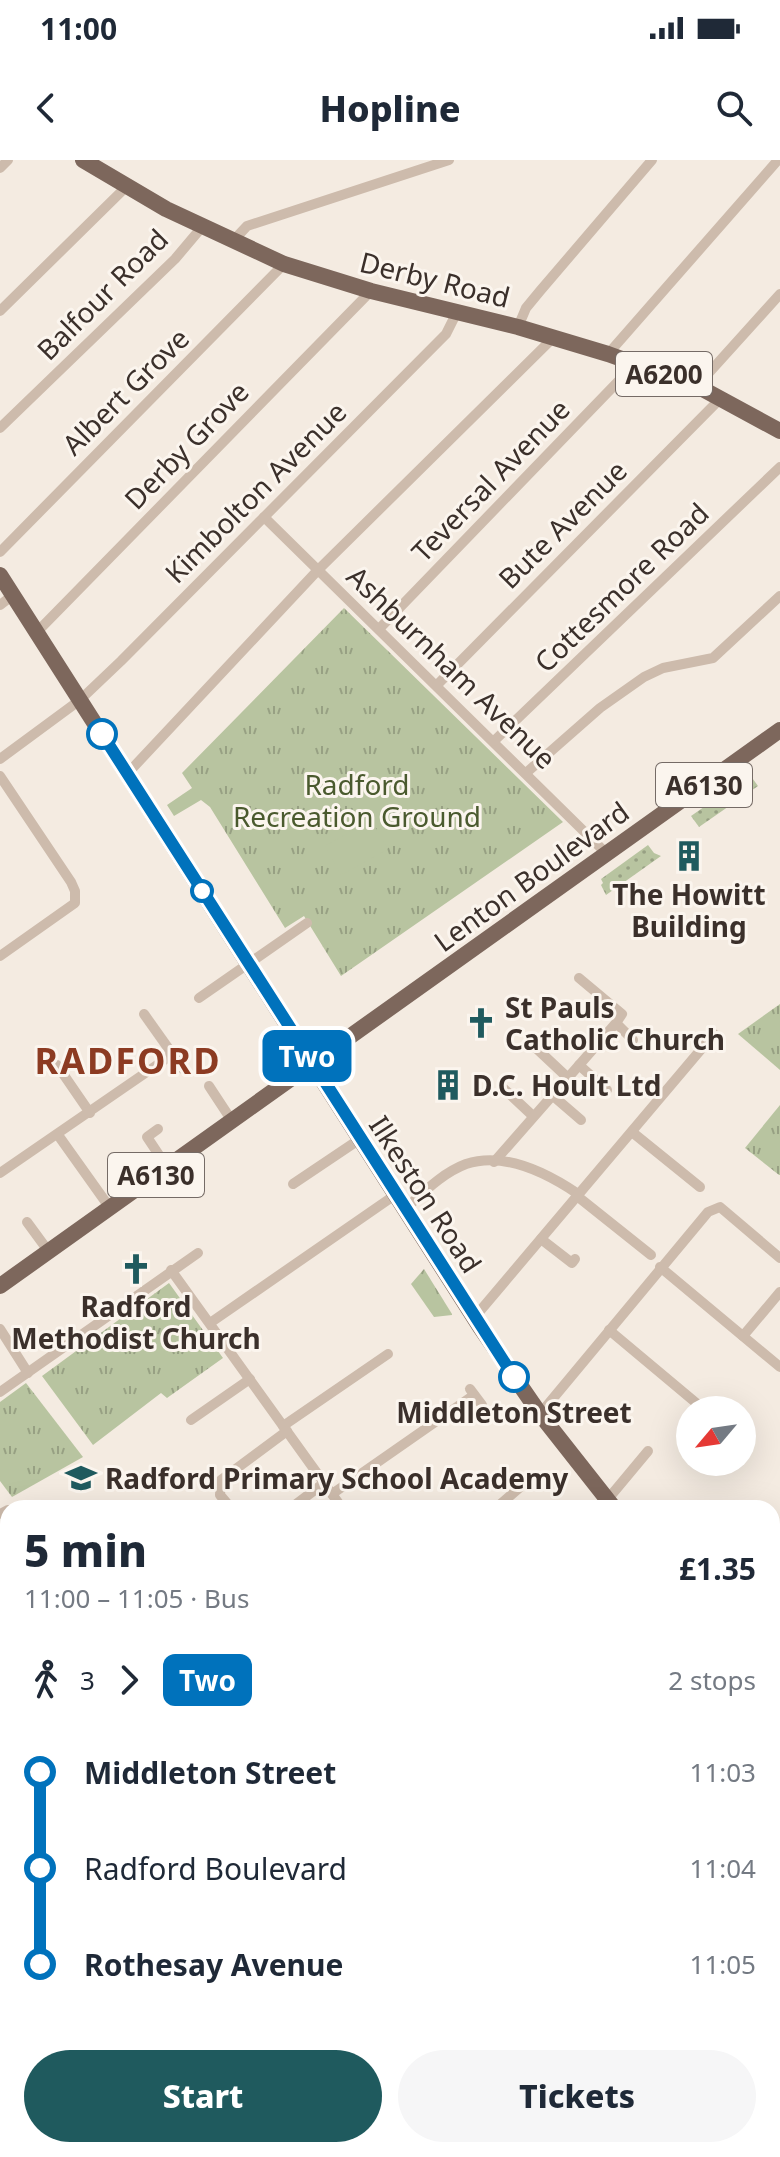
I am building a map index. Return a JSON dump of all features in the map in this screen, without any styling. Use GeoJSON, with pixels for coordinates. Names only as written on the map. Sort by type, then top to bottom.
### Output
{"type":"FeatureCollection","features":[{"type":"Feature","properties":{"kind":"main road","name":"Derby Road"},"geometry":{"type":"LineString","coordinates":[[83,160],[126,187],[202,227],[284,264],[371,291],[554,337],[636,363],[697,386],[780,431]]}},
{"type":"Feature","properties":{"kind":"main road","name":"Ilkeston Road"},"geometry":{"type":"LineString","coordinates":[[0,575],[6,600],[36,633],[80,700],[474,1318],[540,1414],[608,1500]]}},
{"type":"Feature","properties":{"kind":"main road","name":"Lenton Boulevard"},"geometry":{"type":"LineString","coordinates":[[312,1064],[780,730]]}},
{"type":"Feature","properties":{"kind":"main road","name":"A6130"},"geometry":{"type":"LineString","coordinates":[[0,1286],[312,1064]]}},
{"type":"Feature","properties":{"kind":"street"},"geometry":{"type":"LineString","coordinates":[[0,168],[8,160]]}},
{"type":"Feature","properties":{"kind":"street"},"geometry":{"type":"LineString","coordinates":[[233,241],[247,226],[449,160]]}},
{"type":"Feature","properties":{"kind":"street"},"geometry":{"type":"LineString","coordinates":[[518,327],[526,308],[652,160]]}},
{"type":"Feature","properties":{"kind":"street"},"geometry":{"type":"LineString","coordinates":[[608,354],[778,160]]}},
{"type":"Feature","properties":{"kind":"street"},"geometry":{"type":"LineString","coordinates":[[0,311],[126,187]]}},
{"type":"Feature","properties":{"kind":"street","name":"Balfour Road"},"geometry":{"type":"LineString","coordinates":[[0,428],[175,259],[202,227]]}},
{"type":"Feature","properties":{"kind":"street","name":"Albert Grove"},"geometry":{"type":"LineString","coordinates":[[0,552],[284,264]]}},
{"type":"Feature","properties":{"kind":"street","name":"Derby Grove"},"geometry":{"type":"LineString","coordinates":[[36,633],[371,291]]}},
{"type":"Feature","properties":{"kind":"street"},"geometry":{"type":"LineString","coordinates":[[697,386],[780,294]]}},
{"type":"Feature","properties":{"kind":"street","name":"Kimbolton Avenue"},"geometry":{"type":"LineString","coordinates":[[0,759],[80,700],[446,334],[457,312]]}},
{"type":"Feature","properties":{"kind":"street"},"geometry":{"type":"LineString","coordinates":[[127,774],[318,570],[554,337]]}},
{"type":"Feature","properties":{"kind":"street","name":"Teversal Avenue"},"geometry":{"type":"LineString","coordinates":[[379,629],[636,363]]}},
{"type":"Feature","properties":{"kind":"street","name":"Bute Avenue"},"geometry":{"type":"LineString","coordinates":[[437,685],[721,398]]}},
{"type":"Feature","properties":{"kind":"street","name":"Cottesmore Road"},"geometry":{"type":"LineString","coordinates":[[494,741],[780,467]]}},
{"type":"Feature","properties":{"kind":"street","name":"Ashburnham Avenue"},"geometry":{"type":"LineString","coordinates":[[264,517],[606,853]]}},
{"type":"Feature","properties":{"kind":"street"},"geometry":{"type":"LineString","coordinates":[[526,773],[600,708],[644,677],[663,668],[713,658],[780,596]]}},
{"type":"Feature","properties":{"kind":"street"},"geometry":{"type":"LineString","coordinates":[[0,776],[71,882],[76,896],[75,903],[0,956]]}},
{"type":"Feature","properties":{"kind":"street"},"geometry":{"type":"LineString","coordinates":[[199,998],[307,923]]}},
{"type":"Feature","properties":{"kind":"street"},"geometry":{"type":"LineString","coordinates":[[494,1162],[622,1014],[579,978]]}},
{"type":"Feature","properties":{"kind":"street"},"geometry":{"type":"LineString","coordinates":[[144,1014],[183,1069]]}},
{"type":"Feature","properties":{"kind":"street"},"geometry":{"type":"LineString","coordinates":[[616,1023],[633,1040]]}},
{"type":"Feature","properties":{"kind":"street"},"geometry":{"type":"LineString","coordinates":[[474,1318],[714,1034]]}},
{"type":"Feature","properties":{"kind":"street"},"geometry":{"type":"LineString","coordinates":[[536,1048],[568,1078]]}},
{"type":"Feature","properties":{"kind":"street"},"geometry":{"type":"LineString","coordinates":[[2,1167],[58,1135],[173,1054]]}},
{"type":"Feature","properties":{"kind":"street"},"geometry":{"type":"LineString","coordinates":[[579,1065],[607,1090]]}},
{"type":"Feature","properties":{"kind":"street"},"geometry":{"type":"LineString","coordinates":[[58,1073],[90,1113]]}},
{"type":"Feature","properties":{"kind":"street"},"geometry":{"type":"LineString","coordinates":[[209,1086],[232,1121]]}},
{"type":"Feature","properties":{"kind":"street"},"geometry":{"type":"LineString","coordinates":[[503,1088],[533,1116]]}},
{"type":"Feature","properties":{"kind":"street"},"geometry":{"type":"LineString","coordinates":[[552,1095],[581,1120]]}},
{"type":"Feature","properties":{"kind":"street"},"geometry":{"type":"LineString","coordinates":[[158,1129],[147,1137],[167,1167]]}},
{"type":"Feature","properties":{"kind":"street"},"geometry":{"type":"LineString","coordinates":[[632,1132],[700,1187]]}},
{"type":"Feature","properties":{"kind":"street"},"geometry":{"type":"LineString","coordinates":[[58,1135],[110,1208]]}},
{"type":"Feature","properties":{"kind":"street"},"geometry":{"type":"LineString","coordinates":[[293,1184],[360,1139]]}},
{"type":"Feature","properties":{"kind":"street"},"geometry":{"type":"LineString","coordinates":[[405,1209],[439,1180],[479,1161],[523,1165],[549,1174],[651,1255]]}},
{"type":"Feature","properties":{"kind":"street"},"geometry":{"type":"LineString","coordinates":[[316,1168],[324,1179]]}},
{"type":"Feature","properties":{"kind":"street"},"geometry":{"type":"LineString","coordinates":[[210,1323],[395,1195]]}},
{"type":"Feature","properties":{"kind":"street"},"geometry":{"type":"LineString","coordinates":[[540,1414],[708,1212],[720,1207],[780,1258]]}},
{"type":"Feature","properties":{"kind":"street"},"geometry":{"type":"LineString","coordinates":[[27,1222],[49,1252]]}},
{"type":"Feature","properties":{"kind":"street"},"geometry":{"type":"LineString","coordinates":[[541,1239],[573,1261]]}},
{"type":"Feature","properties":{"kind":"street"},"geometry":{"type":"LineString","coordinates":[[0,1392],[198,1253]]}},
{"type":"Feature","properties":{"kind":"street"},"geometry":{"type":"LineString","coordinates":[[660,1267],[780,1367]]}},
{"type":"Feature","properties":{"kind":"street"},"geometry":{"type":"LineString","coordinates":[[171,1270],[336,1500]]}},
{"type":"Feature","properties":{"kind":"street"},"geometry":{"type":"LineString","coordinates":[[743,1336],[780,1292]]}},
{"type":"Feature","properties":{"kind":"street"},"geometry":{"type":"LineString","coordinates":[[0,1329],[28,1373]]}},
{"type":"Feature","properties":{"kind":"street"},"geometry":{"type":"LineString","coordinates":[[609,1330],[688,1396]]}},
{"type":"Feature","properties":{"kind":"street"},"geometry":{"type":"LineString","coordinates":[[224,1500],[220,1495],[221,1480],[285,1428],[388,1354]]}},
{"type":"Feature","properties":{"kind":"street"},"geometry":{"type":"LineString","coordinates":[[191,1420],[250,1379]]}},
{"type":"Feature","properties":{"kind":"street"},"geometry":{"type":"LineString","coordinates":[[332,1494],[472,1392],[482,1405]]}},
{"type":"Feature","properties":{"kind":"street"},"geometry":{"type":"LineString","coordinates":[[614,1500],[648,1451]]}},
{"type":"Feature","properties":{"kind":"street"},"geometry":{"type":"LineString","coordinates":[[302,1500],[324,1483]]}},
{"type":"Feature","properties":{"kind":"street"},"geometry":{"type":"LineString","coordinates":[[505,1500],[525,1483]]}},
{"type":"Feature","properties":{"kind":"green space","name":"Radford Recreation Ground"},"geometry":{"type":"Polygon","coordinates":[[[344,608],[563,822],[341,976],[304,916],[285,928],[210,807],[201,800],[174,816],[167,805],[192,788],[182,773],[344,608]]]}},
{"type":"Feature","properties":{"kind":"green space"},"geometry":{"type":"Polygon","coordinates":[[[750,775],[758,786],[699,827],[691,816],[750,775]]]}},
{"type":"Feature","properties":{"kind":"green space"},"geometry":{"type":"Polygon","coordinates":[[[371,820],[388,849],[341,875],[325,846],[371,820]]]}},
{"type":"Feature","properties":{"kind":"green space"},"geometry":{"type":"Polygon","coordinates":[[[648,845],[661,856],[606,895],[601,879],[648,845]]]}},
{"type":"Feature","properties":{"kind":"green space"},"geometry":{"type":"Polygon","coordinates":[[[780,1004],[780,1070],[738,1034],[780,1004]]]}},
{"type":"Feature","properties":{"kind":"green space"},"geometry":{"type":"Polygon","coordinates":[[[780,1105],[780,1175],[779,1175],[745,1148],[780,1105]]]}},
{"type":"Feature","properties":{"kind":"green space"},"geometry":{"type":"Polygon","coordinates":[[[424,1269],[452,1315],[434,1317],[411,1284],[424,1269]]]}},
{"type":"Feature","properties":{"kind":"green space"},"geometry":{"type":"Polygon","coordinates":[[[169,1283],[223,1358],[167,1398],[161,1393],[93,1445],[42,1376],[169,1283]]]}},
{"type":"Feature","properties":{"kind":"green space"},"geometry":{"type":"Polygon","coordinates":[[[26,1383],[83,1457],[12,1497],[0,1481],[0,1402],[26,1383]]]}},
{"type":"Feature","properties":{"kind":"bus line","name":"Two"},"geometry":{"type":"LineString","coordinates":[[102,734],[514,1377]]}},
{"type":"Feature","properties":{"kind":"place","name":"The Howitt Building"},"geometry":{"type":"Point","coordinates":[689,856]}},
{"type":"Feature","properties":{"kind":"place","name":"St Pauls Catholic Church"},"geometry":{"type":"Point","coordinates":[481,1023]}},
{"type":"Feature","properties":{"kind":"place","name":"D.C. Hoult Ltd"},"geometry":{"type":"Point","coordinates":[448,1085]}},
{"type":"Feature","properties":{"kind":"place","name":"Radford Methodist Church"},"geometry":{"type":"Point","coordinates":[136,1269]}},
{"type":"Feature","properties":{"kind":"place","name":"Middleton Street"},"geometry":{"type":"Point","coordinates":[514,1377]}},
{"type":"Feature","properties":{"kind":"place","name":"Radford Primary School Academy"},"geometry":{"type":"Point","coordinates":[81,1478]}},
{"type":"Feature","properties":{"kind":"district","name":"RADFORD"},"geometry":{"type":"Point","coordinates":[128,1060]}}]}
